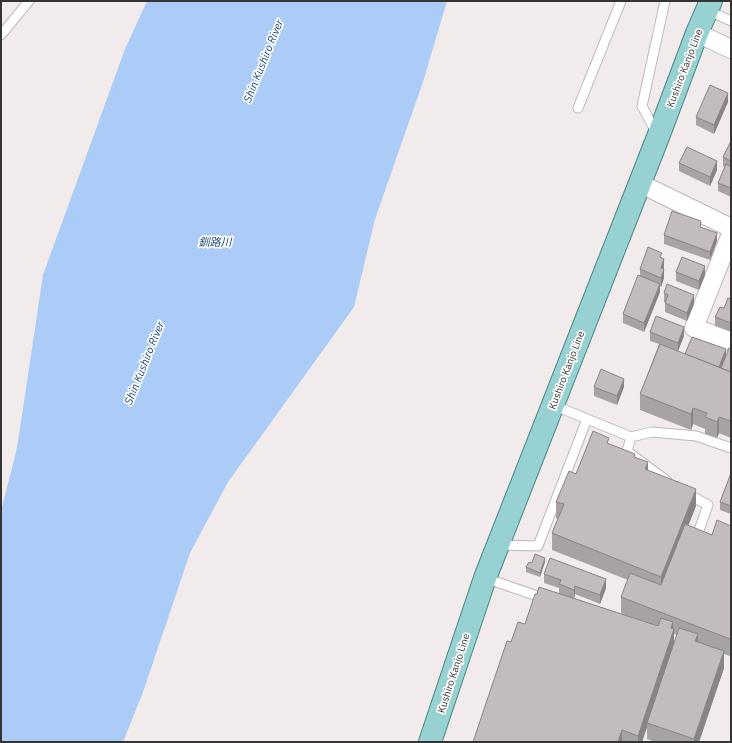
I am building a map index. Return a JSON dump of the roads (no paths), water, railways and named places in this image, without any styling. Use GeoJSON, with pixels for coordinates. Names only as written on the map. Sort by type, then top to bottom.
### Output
{"type":"FeatureCollection","features":[{"type":"Feature","properties":{"kind":"main road","name":"Kushiro Kanjo Line"},"geometry":{"type":"LineString","coordinates":[[430,742],[485,578],[709,5]]}},
{"type":"Feature","properties":{"kind":"street"},"geometry":{"type":"LineString","coordinates":[[697,33],[731,49]]}},
{"type":"Feature","properties":{"kind":"street"},"geometry":{"type":"LineString","coordinates":[[639,183],[731,228]]}},
{"type":"Feature","properties":{"kind":"street"},"geometry":{"type":"LineString","coordinates":[[731,234],[694,328],[731,341]]}},
{"type":"Feature","properties":{"kind":"lane"},"geometry":{"type":"LineString","coordinates":[[1,36],[29,1]]}},
{"type":"Feature","properties":{"kind":"lane"},"geometry":{"type":"LineString","coordinates":[[578,108],[621,1]]}},
{"type":"Feature","properties":{"kind":"lane"},"geometry":{"type":"LineString","coordinates":[[658,137],[642,106],[665,1]]}},
{"type":"Feature","properties":{"kind":"lane"},"geometry":{"type":"LineString","coordinates":[[709,5],[731,21]]}},
{"type":"Feature","properties":{"kind":"lane"},"geometry":{"type":"LineString","coordinates":[[552,405],[631,437],[652,432],[696,436],[731,448]]}},
{"type":"Feature","properties":{"kind":"lane"},"geometry":{"type":"LineString","coordinates":[[498,545],[538,546],[587,419]]}},
{"type":"Feature","properties":{"kind":"lane"},"geometry":{"type":"LineString","coordinates":[[631,437],[627,451],[676,488],[708,505],[698,533]]}},
{"type":"Feature","properties":{"kind":"lane"},"geometry":{"type":"LineString","coordinates":[[485,578],[558,603]]}},
{"type":"Feature","properties":{"kind":"water","name":"釧路川"},"geometry":{"type":"Polygon","coordinates":[[[147,1],[447,1],[423,82],[375,219],[354,307],[228,482],[190,553],[143,692],[123,742],[1,742],[1,511],[17,448],[43,275],[125,49],[147,1]]]}},
{"type":"Feature","properties":{"kind":"water label","name":"Shin Kushiro River"},"geometry":{"type":"Point","coordinates":[263,61]}},
{"type":"Feature","properties":{"kind":"water label","name":"Shin Kushiro River"},"geometry":{"type":"Point","coordinates":[144,363]}}]}
